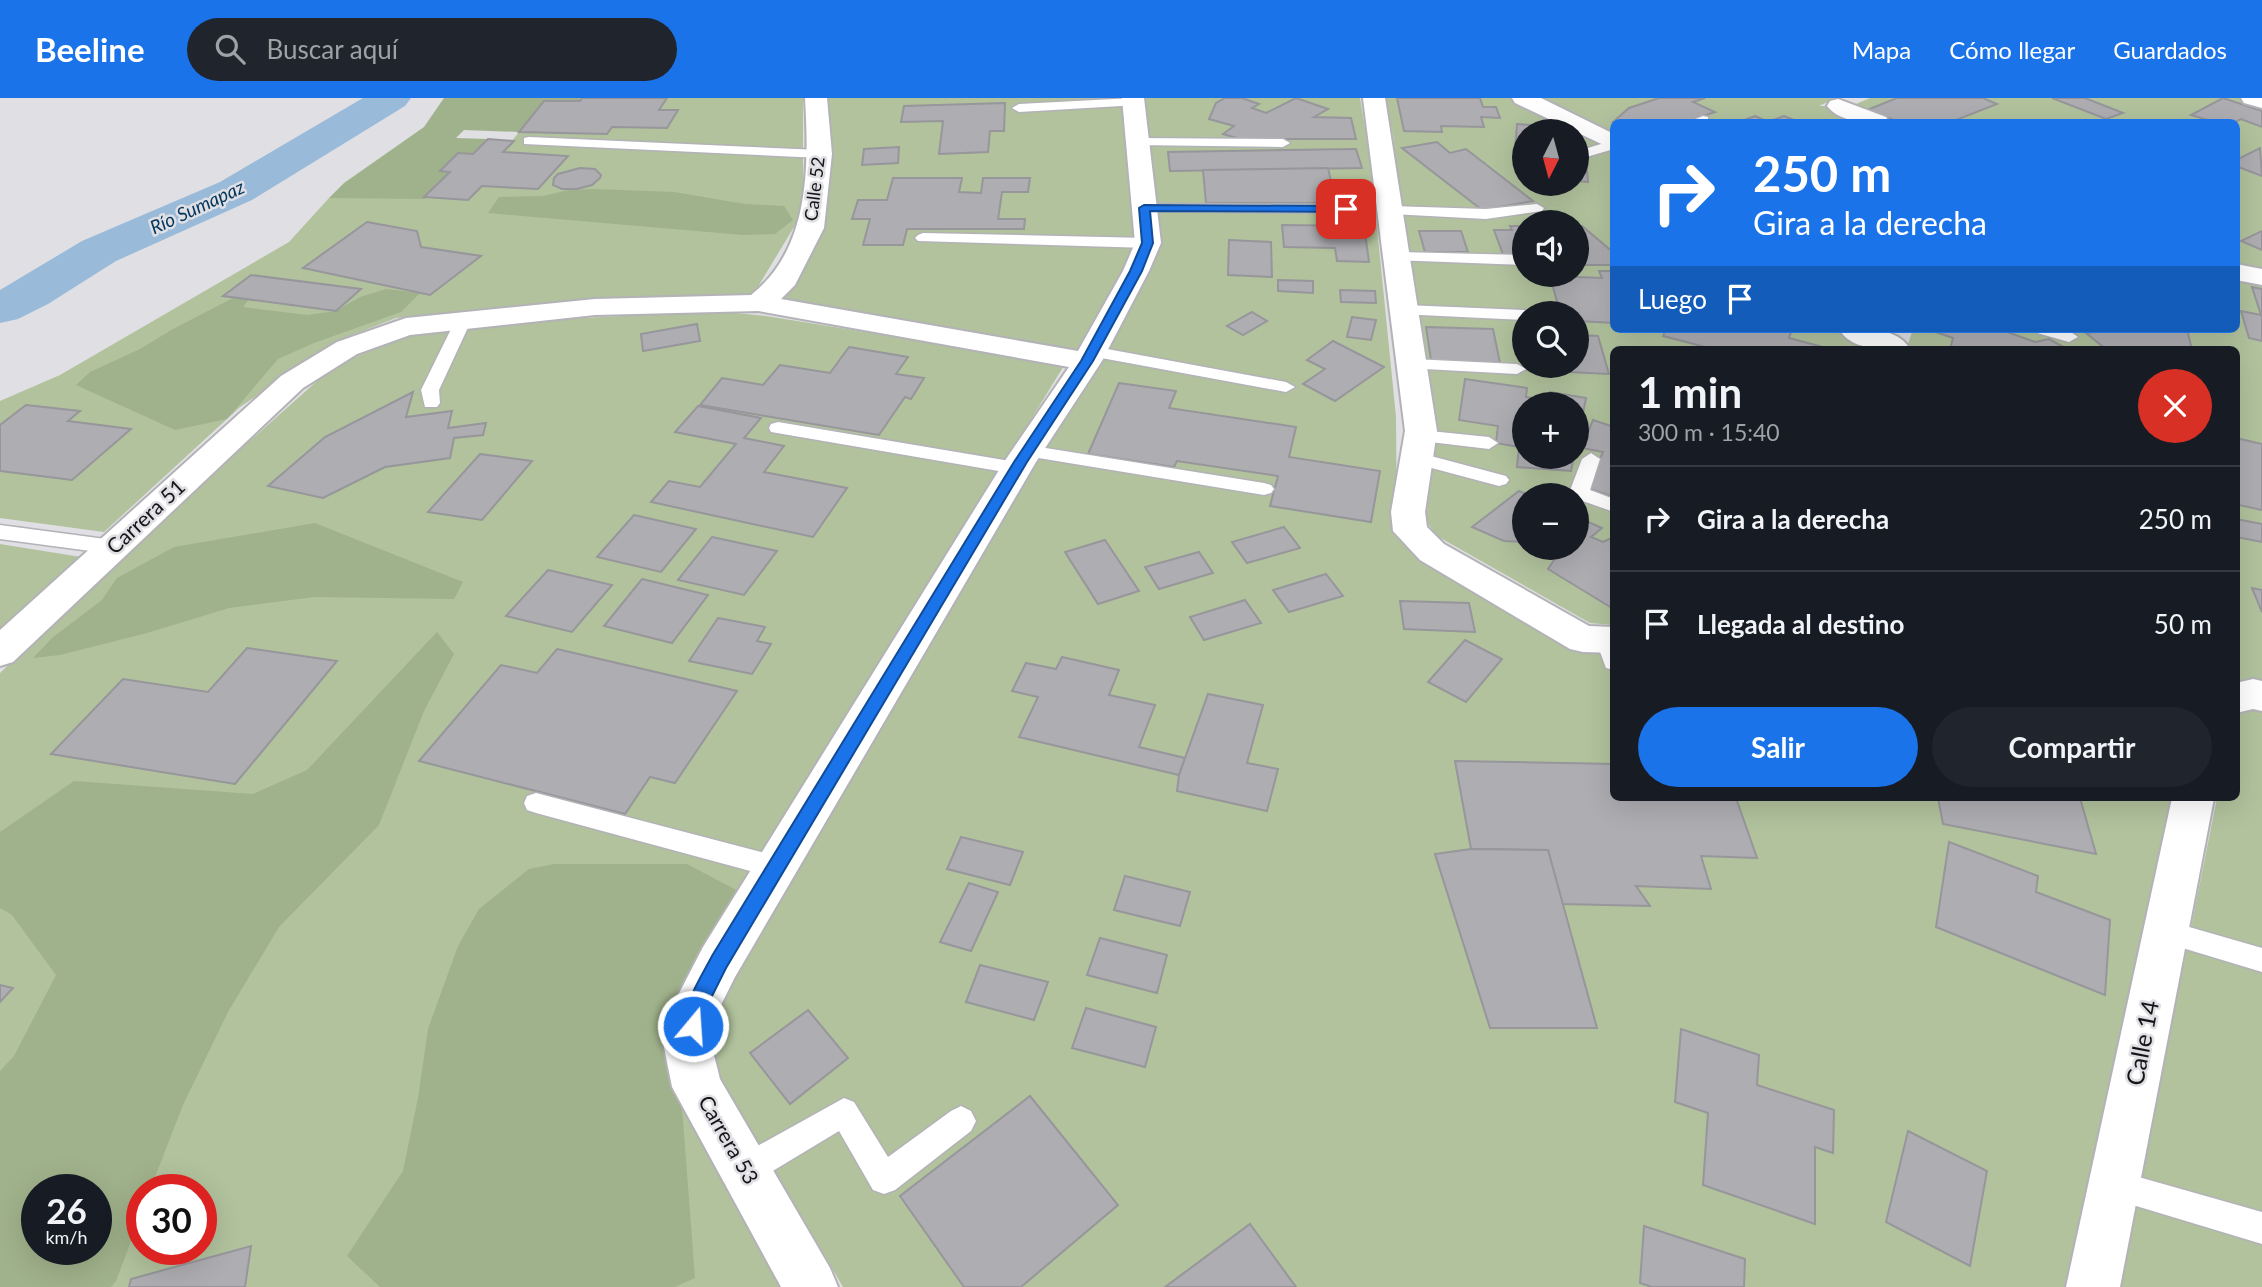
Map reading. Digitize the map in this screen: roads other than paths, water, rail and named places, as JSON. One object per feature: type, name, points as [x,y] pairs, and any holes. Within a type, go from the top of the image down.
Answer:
[{"type":"street","name":"Calle 52","points":[[758,303],[781,285],[811,228],[820,154],[817,98]]},
{"type":"street","points":[[1374,98],[1412,364],[1418,447],[1408,512],[1410,531],[1432,552],[1583,639],[1610,648]]},
{"type":"street","points":[[1523,98],[1610,142]]},
{"type":"street","points":[[1856,98],[1838,106],[1870,119]]},
{"type":"street","points":[[2252,98],[2262,101]]},
{"type":"street","name":"Carrera 53","points":[[811,1287],[697,1087],[688,1047],[697,1005],[719,962],[776,867],[1022,460],[1089,356],[1136,271],[1146,225],[1133,100]]},
{"type":"street","points":[[2240,273],[2262,277]]},
{"type":"street","name":"Carrera 51","points":[[0,652],[292,382],[347,348],[406,327],[595,307],[758,303],[1089,356]]},
{"type":"street","points":[[1859,333],[1895,342]]},
{"type":"street","points":[[2240,697],[2253,694],[2262,696]]},
{"type":"street","name":"Calle 14","points":[[2093,1287],[2192,801]]},
{"type":"lane","points":[[1019,108],[1133,100]]},
{"type":"lane","points":[[528,141],[820,154]]},
{"type":"lane","points":[[1138,142],[1283,143]]},
{"type":"lane","points":[[1589,152],[1610,145]]},
{"type":"lane","points":[[1391,210],[1486,214],[1537,208]]},
{"type":"lane","points":[[923,238],[1146,225],[1346,209]]},
{"type":"lane","points":[[1398,257],[1512,260]]},
{"type":"lane","points":[[1405,310],[1512,314]]},
{"type":"lane","points":[[431,403],[430,390],[463,321]]},
{"type":"lane","points":[[2056,333],[2069,337]]},
{"type":"lane","points":[[1089,356],[1286,387]]},
{"type":"lane","points":[[1412,364],[1512,369]]},
{"type":"lane","points":[[778,428],[1264,489]]},
{"type":"lane","points":[[1418,447],[1489,443]]},
{"type":"lane","points":[[1418,447],[1499,480]]},
{"type":"lane","points":[[1591,458],[1579,493],[1610,505]]},
{"type":"lane","points":[[0,532],[113,547]]},
{"type":"lane","points":[[536,803],[776,867]]},
{"type":"lane","points":[[2165,932],[2262,960]]},
{"type":"lane","points":[[745,1170],[844,1112],[884,1179],[961,1121]]},
{"type":"lane","points":[[2113,1185],[2262,1228]]},
{"type":"waterway","name":"Río Sumapaz","points":[[0,308],[31,294],[99,251],[236,191],[391,98]]}]
